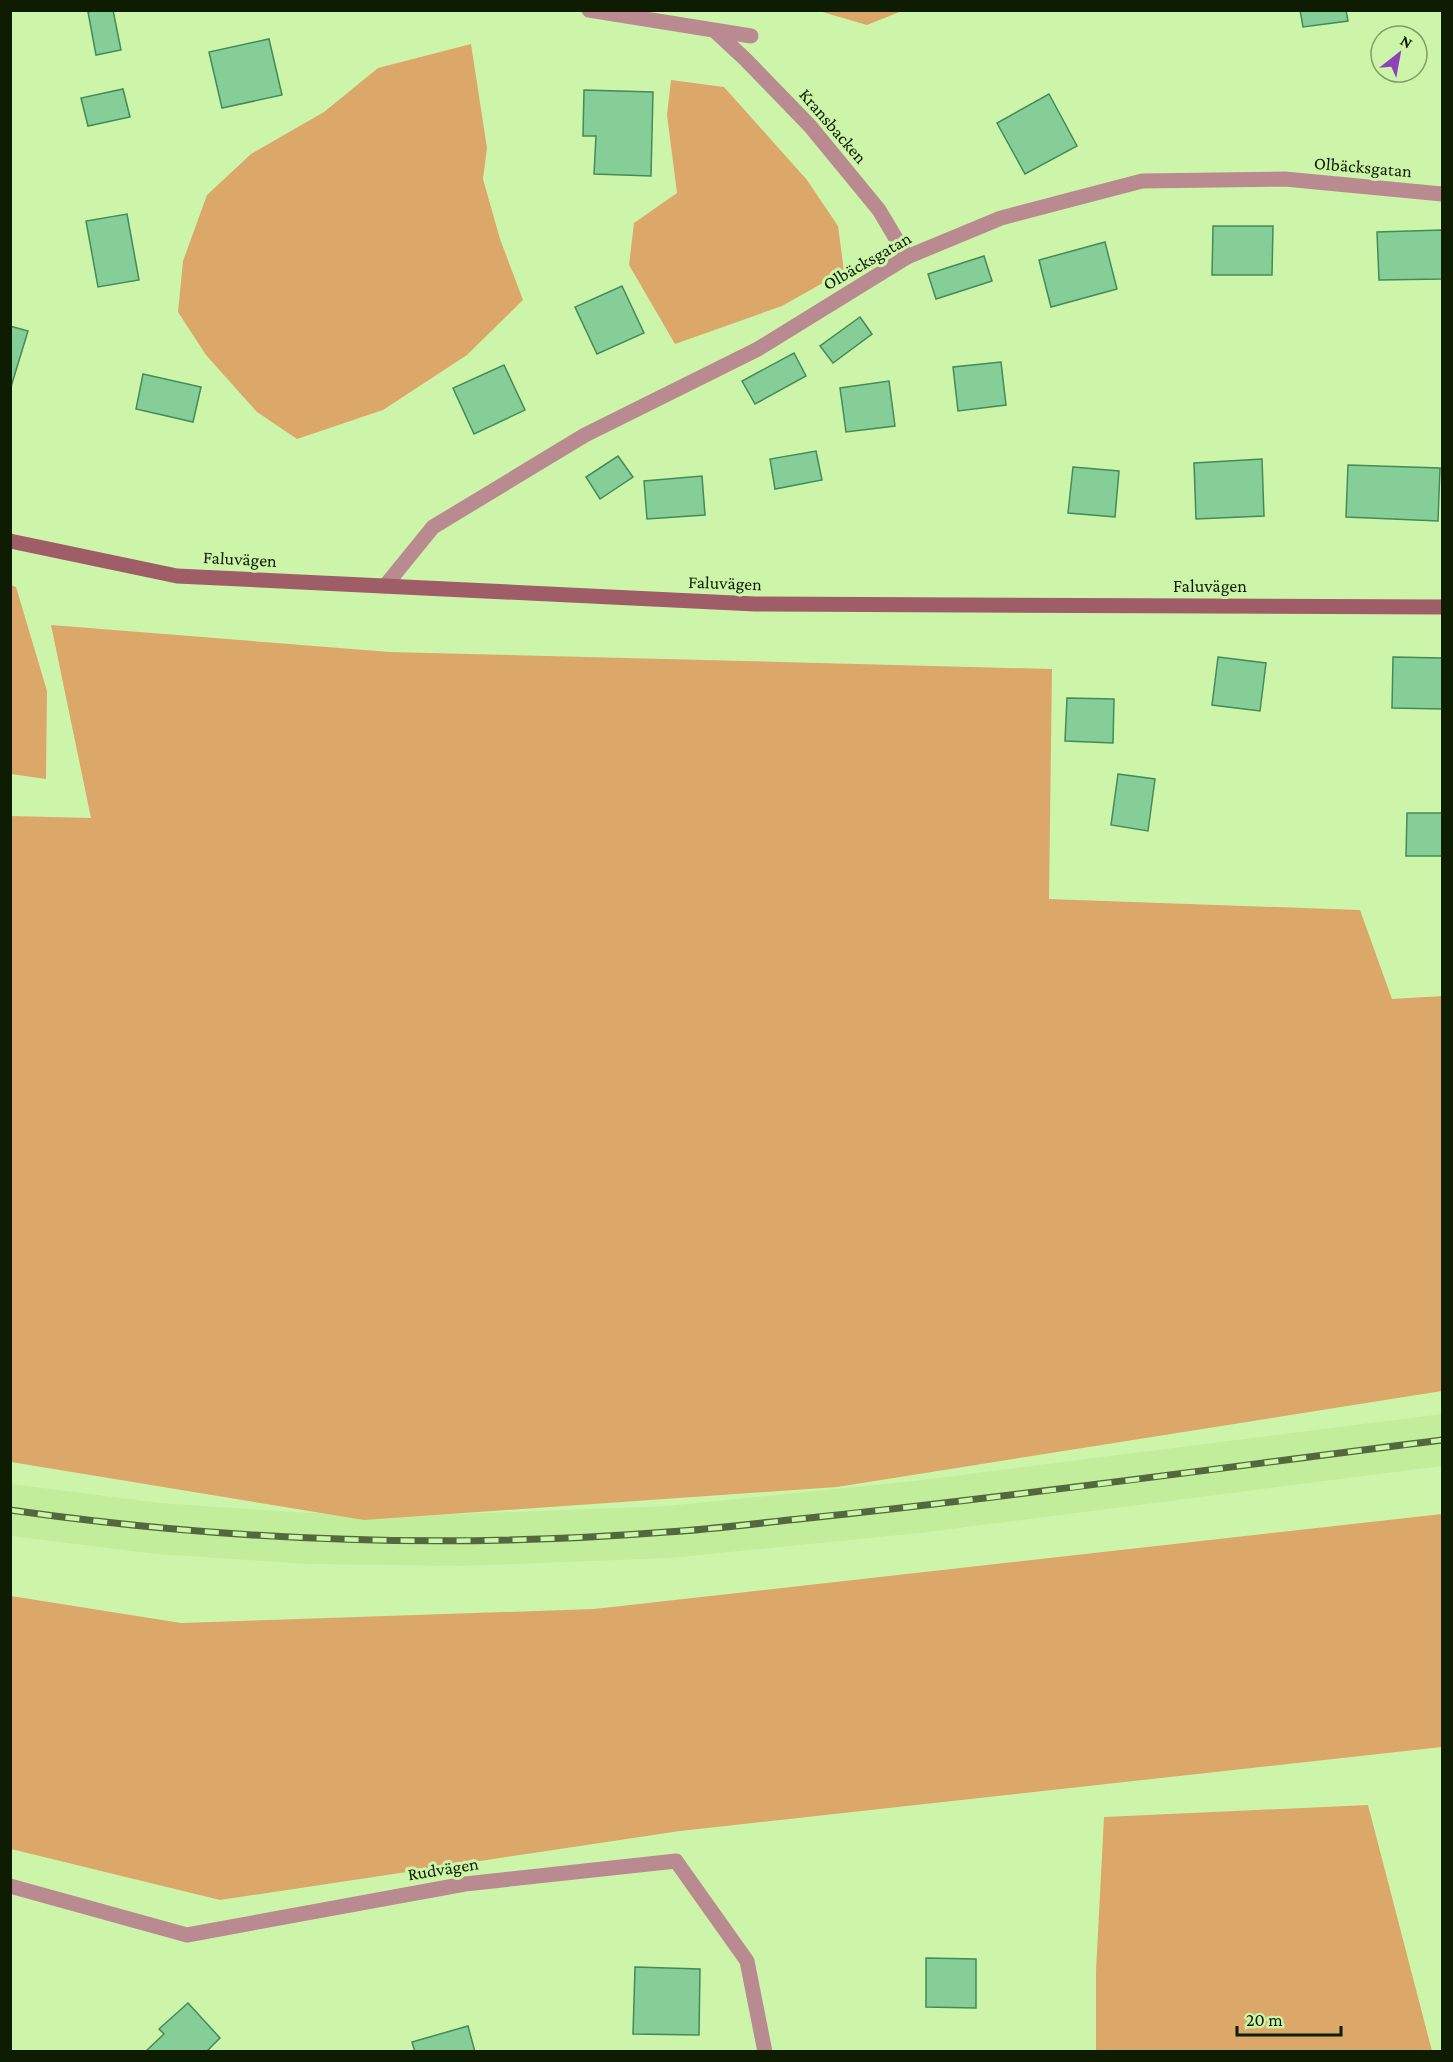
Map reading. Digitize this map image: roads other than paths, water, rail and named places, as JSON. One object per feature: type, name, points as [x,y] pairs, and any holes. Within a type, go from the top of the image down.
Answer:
[{"type":"street","points":[[589,10],[751,36]]},
{"type":"street","name":"Kransbacken","points":[[716,32],[810,126],[879,210],[907,257]]},
{"type":"street","name":"Olbäcksgatan","points":[[385,586],[433,527],[585,435],[758,349],[907,257],[1001,218],[1142,181],[1285,179],[1443,194]]},
{"type":"street","name":"Faluvägen","points":[[10,541],[177,576],[755,604],[1443,607]]},
{"type":"street","name":"Rudvägen","points":[[10,1886],[187,1935],[465,1884],[676,1861],[747,1961],[765,2052]]},
{"type":"railway","points":[[10,1510],[174,1529],[338,1539],[421,1541],[585,1537],[705,1529],[896,1508],[1442,1440]]}]
